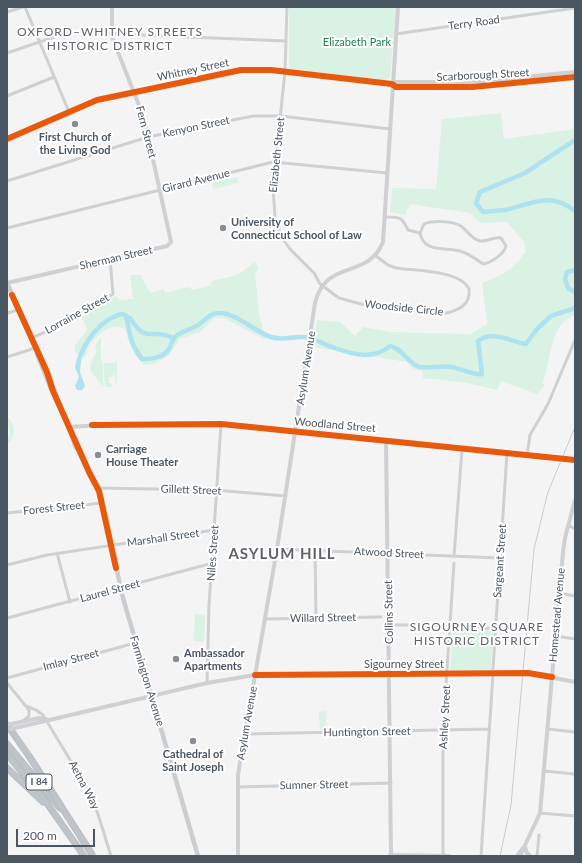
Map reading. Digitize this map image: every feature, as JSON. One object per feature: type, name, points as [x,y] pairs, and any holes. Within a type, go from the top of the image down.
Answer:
[{"type":"highway","points":[[8,727],[65,809],[70,822]]},
{"type":"highway","name":"I 84","points":[[7,744],[70,822],[93,856]]},
{"type":"highway","name":"I 84","points":[[7,754],[50,807],[84,856]]},
{"type":"highway","points":[[7,768],[50,807]]},
{"type":"main road","name":"Fern Street","points":[[112,7],[112,34],[142,113],[160,189]]},
{"type":"main road","points":[[322,286],[336,274],[361,266],[376,256],[383,242],[386,217],[392,84],[398,7]]},
{"type":"main road","name":"Whitney Street","points":[[7,139],[94,101],[242,70],[256,69],[392,84]]},
{"type":"main road","name":"Scarborough Street","points":[[392,84],[398,82],[471,82],[575,72]]},
{"type":"main road","points":[[566,74],[567,79]]},
{"type":"main road","points":[[523,78],[524,83]]},
{"type":"main road","name":"Scarborough Street","points":[[392,84],[396,87],[472,87],[575,78]]},
{"type":"main road","points":[[436,82],[436,88]]},
{"type":"main road","points":[[471,82],[472,87]]},
{"type":"main road","name":"Sherman Street","points":[[7,283],[167,246],[170,243],[171,237],[160,189]]},
{"type":"main road","name":"Farmington Avenue","points":[[7,283],[36,350],[42,370],[51,389],[54,391],[76,448],[80,451],[96,488],[100,493],[120,588],[198,856]]},
{"type":"main road","name":"Asylum Avenue","points":[[238,856],[238,787],[245,734],[286,496],[316,303],[322,286]]},
{"type":"main road","name":"Woodland Street","points":[[69,427],[78,425],[116,424],[221,424],[575,460]]},
{"type":"main road","name":"Collins Street","points":[[386,440],[391,783],[390,856]]},
{"type":"main road","name":"Homestead Avenue","points":[[519,856],[540,813],[564,538],[575,500]]},
{"type":"main road","name":"Sigourney Street","points":[[8,727],[40,718],[46,719],[151,697],[207,683],[255,676],[447,674],[493,671],[528,673],[575,682]]},
{"type":"main road","name":"Sigourney Street","points":[[8,727],[25,722]]},
{"type":"main road","points":[[524,846],[530,856]]},
{"type":"main road","points":[[390,856],[449,856]]},
{"type":"street","points":[[7,12],[24,7],[69,112]]},
{"type":"street","name":"Elizabeth Street","points":[[287,7],[285,72],[272,194],[277,226],[286,244],[311,270],[322,286]]},
{"type":"street","name":"Terry Road","points":[[396,34],[575,8]]},
{"type":"street","points":[[7,54],[66,32],[286,41]]},
{"type":"street","points":[[7,96],[54,77]]},
{"type":"street","name":"Kenyon Street","points":[[7,181],[148,137],[242,118],[265,115],[280,116],[390,129]]},
{"type":"street","name":"Girard Avenue","points":[[7,228],[275,161],[387,174]]},
{"type":"street","points":[[386,217],[399,218],[403,220],[408,230],[420,233]]},
{"type":"street","points":[[442,222],[460,226],[474,239],[479,241],[501,238],[506,246],[504,252],[491,261],[483,264],[461,251],[428,246],[423,243],[420,233],[424,224],[442,222]]},
{"type":"street","name":"Woodside Circle","points":[[322,286],[339,298],[354,303],[436,313],[454,311],[464,306],[468,302],[469,289],[462,280],[449,275],[396,268],[388,265],[376,256]]},
{"type":"street","name":"Lorraine Street","points":[[31,338],[58,327],[113,294],[110,259]]},
{"type":"street","points":[[7,314],[18,310]]},
{"type":"street","points":[[527,455],[530,435],[548,404],[575,340]]},
{"type":"street","points":[[7,358],[36,350]]},
{"type":"street","name":"Niles Street","points":[[207,683],[209,605],[213,563],[221,424]]},
{"type":"street","points":[[454,556],[462,449]]},
{"type":"street","name":"Sargeant Street","points":[[481,856],[507,454]]},
{"type":"street","name":"Gillett Street","points":[[96,488],[217,490],[286,496]]},
{"type":"street","name":"Forest Street","points":[[7,513],[102,503]]},
{"type":"street","points":[[568,525],[575,529]]},
{"type":"street","name":"Marshall Street","points":[[7,565],[57,553],[214,530]]},
{"type":"street","name":"Atwood Street","points":[[277,549],[500,558]]},
{"type":"street","points":[[315,550],[316,618]]},
{"type":"street","points":[[57,553],[70,602]]},
{"type":"street","name":"Laurel Street","points":[[7,618],[213,563]]},
{"type":"street","name":"Ashley Street","points":[[443,856],[443,730],[454,563]]},
{"type":"street","points":[[559,593],[575,596]]},
{"type":"street","name":"Willard Street","points":[[265,619],[381,617]]},
{"type":"street","points":[[389,625],[450,626],[496,629]]},
{"type":"street","points":[[556,636],[575,639]]},
{"type":"street","name":"Imlay Street","points":[[7,678],[135,643]]},
{"type":"street","points":[[7,683],[26,706],[29,714],[25,722]]},
{"type":"street","points":[[26,706],[38,711],[46,719]]},
{"type":"street","name":"Aetna Way","points":[[46,719],[87,788],[98,811],[111,856]]},
{"type":"street","name":"Huntington Street","points":[[245,734],[489,729]]},
{"type":"street","points":[[548,729],[575,732]]},
{"type":"street","points":[[544,771],[575,774]]},
{"type":"street","name":"Sumner Street","points":[[238,787],[391,783]]},
{"type":"street","points":[[540,813],[575,816]]},
{"type":"street","points":[[537,856],[539,835]]},
{"type":"green space","name":"Elizabeth Park","points":[[289,7],[396,7],[390,78],[383,81],[289,69]]},
{"type":"green space","points":[[501,113],[504,139],[575,129],[575,315],[566,320],[560,326],[555,335],[543,382],[544,386],[537,394],[501,381],[497,390],[467,383],[423,378],[423,372],[412,368],[407,362],[312,347],[317,320],[340,322],[355,336],[363,327],[390,332],[471,334],[487,324],[482,283],[507,271],[522,257],[526,251],[524,242],[507,222],[480,223],[470,213],[410,204],[405,215],[390,212],[392,188],[436,189],[442,119]]},
{"type":"green space","points":[[237,177],[238,183],[213,189],[212,183]]},
{"type":"green space","points":[[255,262],[259,268],[255,274],[259,314],[266,340],[226,319],[215,318],[200,332],[180,339],[169,355],[155,364],[144,365],[140,361],[132,349],[125,329],[120,327],[111,327],[107,329],[92,342],[90,342],[85,358],[75,352],[75,345],[87,330],[82,317],[116,296],[120,300],[133,299],[130,275],[141,275],[150,293],[164,289],[165,293],[188,287],[193,290],[209,286],[212,281],[237,275]]},
{"type":"green space","points":[[101,337],[103,387],[90,370],[91,363],[97,350],[95,346]]},
{"type":"green space","points":[[117,361],[117,383],[115,384],[115,375],[113,375],[113,377],[109,377],[109,383],[112,384],[112,387],[106,387],[104,380],[104,363],[115,363]]},
{"type":"green space","points":[[7,416],[12,423],[14,430],[12,438],[7,445],[10,432]]},
{"type":"green space","points":[[195,614],[205,615],[204,642],[194,641]]},
{"type":"green space","points":[[453,630],[493,631],[491,671],[450,670]]},
{"type":"green space","points":[[326,711],[326,731],[320,731],[319,712]]},
{"type":"water","points":[[78,357],[81,359],[80,372],[85,386],[82,390],[77,390],[75,386],[79,377],[75,367]]},
{"type":"waterway","points":[[575,140],[525,173],[480,192],[476,203],[483,212],[505,210],[532,202],[549,200],[566,205],[575,211]]},
{"type":"waterway","points":[[575,270],[567,272],[565,279],[568,288],[575,292]]},
{"type":"waterway","points":[[78,363],[84,347],[94,332],[107,321],[122,314],[126,316],[135,348],[142,359],[146,359],[164,354],[167,352],[176,336],[195,327],[212,314],[219,313],[232,316],[275,338],[308,338],[331,347],[364,355],[377,353],[390,346],[398,349],[417,366],[425,368],[452,367],[472,373],[482,374],[478,341],[489,336],[495,336],[526,344],[537,329],[551,316],[575,308]]},
{"type":"waterway","points":[[126,316],[145,333],[166,335],[174,338]]},
{"type":"railway","points":[[500,856],[511,805],[534,549],[548,492],[575,427]]},
{"type":"railway","points":[[7,720],[51,785],[70,820],[86,856]]},
{"type":"cycle path","points":[[7,139],[97,100],[241,70],[271,70],[392,84],[396,87],[472,87],[575,77]]},
{"type":"cycle path","points":[[12,295],[47,372],[53,391],[99,491],[116,568]]},
{"type":"cycle path","points":[[92,425],[221,424],[575,460]]},
{"type":"cycle path","points":[[255,675],[528,673],[552,677]]},
{"type":"place","name":"First Church of the Living God","points":[[75,124]]},
{"type":"place","name":"University of Connecticut School of Law","points":[[223,228]]},
{"type":"place","name":"Carriage House Theater","points":[[98,455]]},
{"type":"place","name":"Ambassador Apartments","points":[[176,659]]},
{"type":"place","name":"Cathedral of Saint Joseph","points":[[193,741]]},
{"type":"district","name":"OXFORD–WHITNEY STREETS HISTORIC DISTRICT","points":[[110,39]]},
{"type":"district","name":"ASYLUM HILL","points":[[282,554]]},
{"type":"district","name":"SIGOURNEY SQUARE HISTORIC DISTRICT","points":[[477,634]]}]
